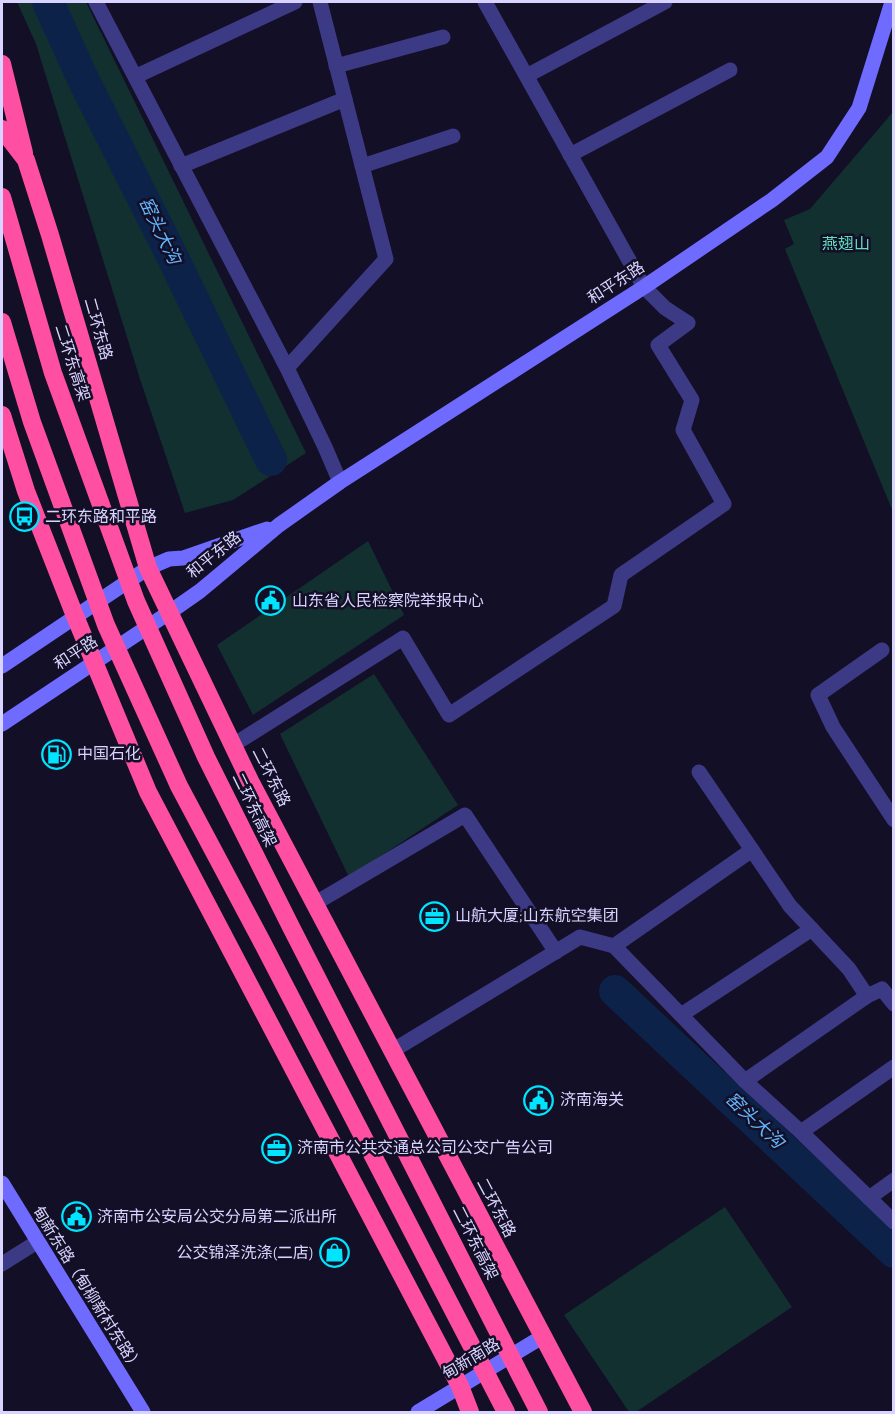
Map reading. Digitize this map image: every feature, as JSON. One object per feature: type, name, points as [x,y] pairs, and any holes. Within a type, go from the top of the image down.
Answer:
[{"type":"highway","points":[[2,64],[26,160]]},
{"type":"highway","points":[[2,102],[26,160]]},
{"type":"highway","name":"二环东路","points":[[2,129],[26,160],[148,568],[233,745],[314,904],[583,1413]]},
{"type":"highway","name":"二环东高架","points":[[2,197],[53,373],[136,601],[206,757],[285,917],[541,1413]]},
{"type":"highway","points":[[2,322],[32,422],[106,625],[174,775],[496,1393],[504,1413]]},
{"type":"highway","points":[[2,415],[26,491],[148,792],[460,1386],[470,1413]]},
{"type":"main road","name":"和平东路","points":[[170,612],[200,591],[279,525],[340,482],[644,287],[772,200],[826,157],[859,108],[892,2]]},
{"type":"main road","name":"和平东路","points":[[148,568],[169,559],[183,558],[279,525]]},
{"type":"main road","name":"和平路","points":[[2,666],[148,568]]},
{"type":"main road","name":"和平路","points":[[2,724],[170,612]]},
{"type":"main road","name":"甸新东路（甸柳新村东路）","points":[[2,1184],[143,1413]]},
{"type":"main road","name":"甸新南路","points":[[418,1413],[542,1337]]},
{"type":"street","points":[[96,2],[286,368],[340,482]]},
{"type":"street","points":[[141,74],[295,2]]},
{"type":"street","points":[[286,368],[386,259],[320,2]]},
{"type":"street","points":[[532,73],[665,2]]},
{"type":"street","points":[[233,745],[403,638],[449,715],[614,606],[621,575],[724,504],[683,430],[692,400],[658,345],[688,323],[665,308],[644,287],[489,3]]},
{"type":"street","points":[[336,66],[442,37]]},
{"type":"street","points":[[570,155],[730,70]]},
{"type":"street","points":[[182,166],[345,99]]},
{"type":"street","points":[[362,166],[453,136]]},
{"type":"street","points":[[882,650],[818,696],[833,727],[894,820]]},
{"type":"street","points":[[699,772],[790,906],[849,969],[867,996]]},
{"type":"street","points":[[314,904],[465,815],[555,952]]},
{"type":"street","points":[[614,946],[752,850]]},
{"type":"street","points":[[681,1015],[812,929]]},
{"type":"street","points":[[392,1051],[580,937],[614,946],[745,1081],[894,1222]]},
{"type":"street","points":[[745,1081],[867,996],[882,989],[894,1004]]},
{"type":"street","points":[[801,1132],[894,1067]]},
{"type":"street","points":[[869,1198],[894,1180]]},
{"type":"street","points":[[2,1264],[36,1242]]},
{"type":"green space","points":[[17,2],[86,2],[306,453],[233,500],[185,513],[140,379],[36,44]]},
{"type":"green space","name":"燕翅山","points":[[893,112],[893,512],[785,249],[794,244],[784,220],[810,209]]},
{"type":"green space","points":[[368,541],[404,615],[253,715],[217,645]]},
{"type":"green space","points":[[374,674],[458,805],[349,877],[280,734]]},
{"type":"green space","points":[[725,1207],[792,1307],[636,1412],[629,1412],[564,1315]]},
{"type":"waterway","name":"窑头大沟","points":[[48,2],[83,79],[271,460]]},
{"type":"waterway","name":"窑头大沟","points":[[615,991],[894,1252]]},
{"type":"place","name":"二环东路和平路","points":[[24,517]]},
{"type":"place","name":"山东省人民检察院举报中心","points":[[271,601]]},
{"type":"place","name":"中国石化","points":[[56,754]]},
{"type":"place","name":"山航大厦;山东航空集团","points":[[434,916]]},
{"type":"place","name":"济南海关","points":[[539,1100]]},
{"type":"place","name":"济南市公共交通总公司公交广告公司","points":[[276,1148]]},
{"type":"place","name":"济南市公安局公交分局第二派出所","points":[[76,1217]]},
{"type":"place","name":"公交锦泽洗涤(二店)","points":[[335,1253]]}]
